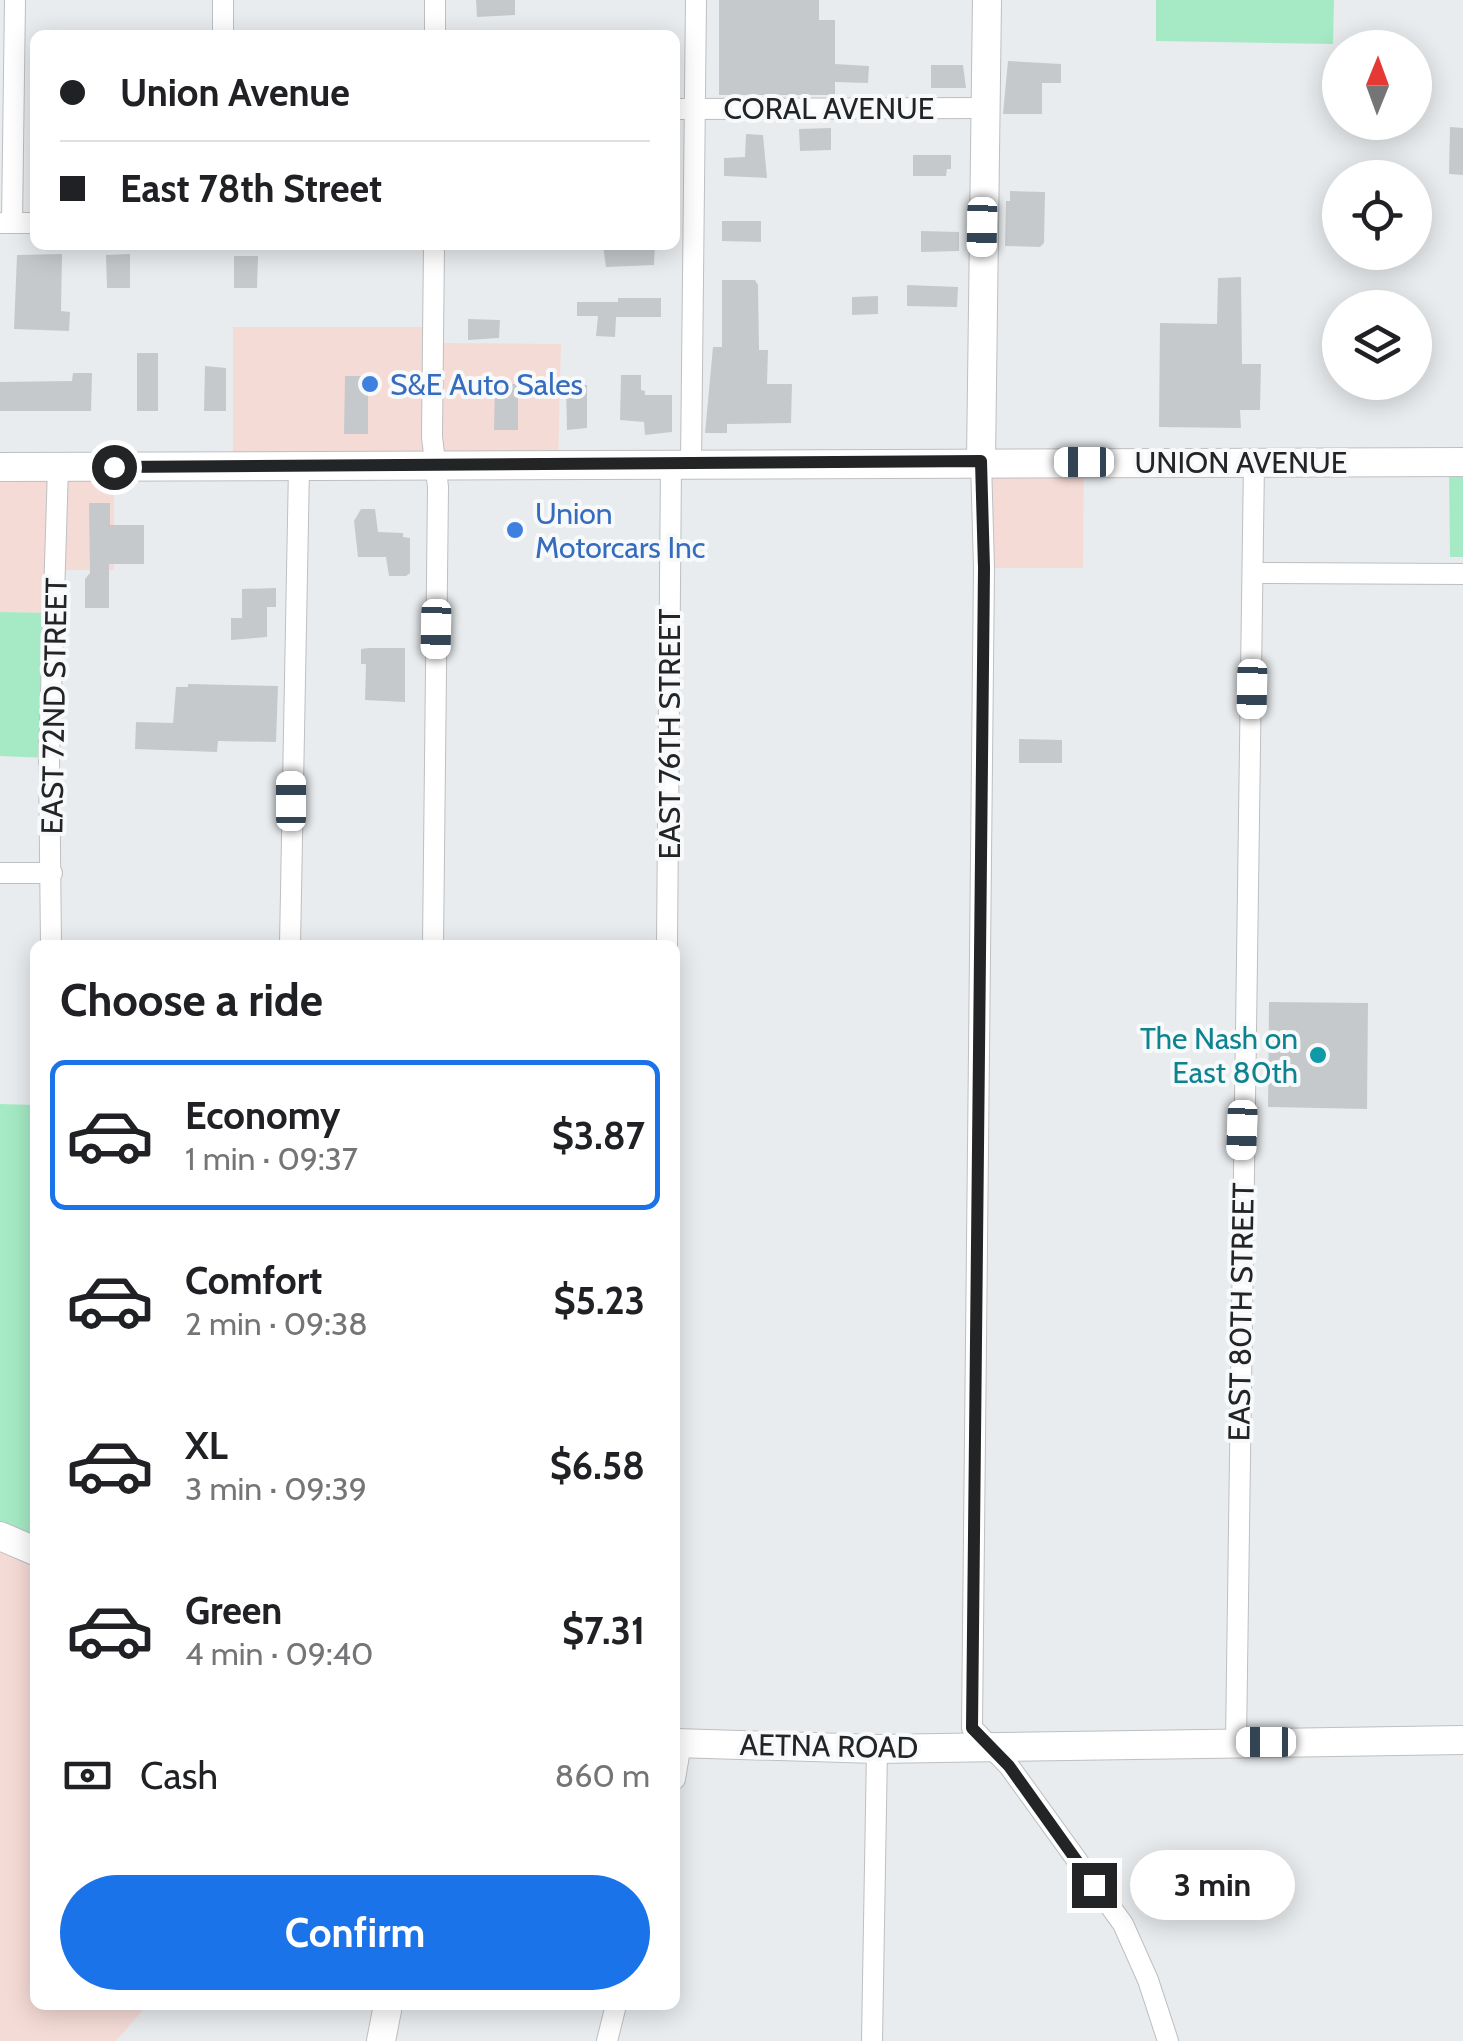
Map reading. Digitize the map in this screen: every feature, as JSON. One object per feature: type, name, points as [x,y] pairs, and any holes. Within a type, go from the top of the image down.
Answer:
[{"type":"main road","points":[[981,461],[987,0]]},
{"type":"main road","name":"UNION AVENUE","points":[[0,467],[1463,462]]},
{"type":"main road","points":[[0,1536],[30,1549]]},
{"type":"main road","name":"AETNA ROAD","points":[[680,1743],[877,1749],[1463,1740]]},
{"type":"main road","points":[[381,2041],[387,2010]]},
{"type":"street","points":[[6,223],[15,0]]},
{"type":"street","points":[[224,0],[224,30]]},
{"type":"street","points":[[435,30],[436,0]]},
{"type":"street","name":"EAST 76TH STREET","points":[[667,940],[681,464],[685,109],[696,0]]},
{"type":"street","name":"CORAL AVENUE","points":[[685,109],[983,108]]},
{"type":"street","points":[[433,940],[434,250]]},
{"type":"street","points":[[981,461],[984,568],[972,1728],[1009,1766],[1123,1924],[1148,1980],[1168,2041]]},
{"type":"street","name":"EAST 80TH STREET","points":[[1236,1742],[1254,462]]},
{"type":"street","name":"EAST 72ND STREET","points":[[51,940],[50,758],[58,467]]},
{"type":"street","points":[[290,940],[299,467]]},
{"type":"street","points":[[1254,573],[1463,574]]},
{"type":"street","points":[[0,874],[52,873]]},
{"type":"street","points":[[872,2041],[877,1749]]},
{"type":"street","points":[[608,2041],[615,2010]]},
{"type":"shaded area","points":[[233,327],[433,327],[434,343],[561,344],[558,463],[233,467]]},
{"type":"shaded area","points":[[981,461],[1084,462],[1083,568],[984,568]]},
{"type":"shaded area","points":[[0,467],[114,467],[114,570],[57,570],[55,613],[0,612]]},
{"type":"shaded area","points":[[0,1536],[30,1549],[30,2010],[143,2010],[116,2041],[0,2041]]},
{"type":"green space","points":[[1156,0],[1334,0],[1333,30],[1322,30],[1322,44],[1156,41]]},
{"type":"green space","points":[[1449,462],[1463,462],[1463,557],[1450,557]]},
{"type":"green space","points":[[0,612],[55,613],[49,758],[0,756]]},
{"type":"green space","points":[[0,1104],[30,1105],[30,1549],[0,1536]]},
{"type":"building","points":[[476,0],[515,0],[515,15],[477,17]]},
{"type":"building","points":[[719,0],[819,0],[819,20],[835,20],[835,64],[869,66],[868,83],[835,82],[835,95],[719,95]]},
{"type":"building","points":[[1008,61],[1061,64],[1061,83],[1042,83],[1042,114],[1003,114]]},
{"type":"building","points":[[931,65],[963,65],[966,88],[931,88]]},
{"type":"building","points":[[1450,127],[1463,128],[1463,175],[1449,174]]},
{"type":"building","points":[[831,128],[831,150],[800,151],[799,129]]},
{"type":"building","points":[[746,134],[763,135],[767,178],[724,176],[724,158],[745,157]]},
{"type":"building","points":[[913,155],[951,155],[951,169],[947,169],[946,176],[913,176]]},
{"type":"building","points":[[1010,191],[1045,192],[1044,243],[1040,247],[1005,246],[1006,201],[1010,201]]},
{"type":"building","points":[[722,221],[761,221],[761,242],[722,241]]},
{"type":"building","points":[[921,231],[959,232],[959,251],[921,252]]},
{"type":"building","points":[[604,250],[655,250],[654,265],[606,267]]},
{"type":"building","points":[[62,254],[61,311],[70,312],[69,331],[14,329],[17,255]]},
{"type":"building","points":[[130,254],[130,288],[107,288],[106,255]]},
{"type":"building","points":[[234,256],[258,256],[257,288],[234,288]]},
{"type":"building","points":[[1241,277],[1242,364],[1261,364],[1260,410],[1240,410],[1241,428],[1159,427],[1160,323],[1217,324],[1218,278]]},
{"type":"building","points":[[722,280],[755,280],[758,285],[759,350],[768,350],[767,384],[792,384],[791,423],[727,424],[727,433],[705,433],[713,347],[722,347]]},
{"type":"building","points":[[907,285],[958,287],[957,307],[907,306]]},
{"type":"building","points":[[878,296],[878,314],[852,315],[852,297]]},
{"type":"building","points":[[618,298],[661,298],[661,317],[616,317],[615,337],[596,336],[598,316],[577,316],[577,302],[618,302]]},
{"type":"building","points":[[468,319],[500,320],[499,338],[468,340]]},
{"type":"building","points":[[137,353],[158,353],[158,411],[137,411]]},
{"type":"building","points":[[205,366],[226,368],[226,411],[204,411]]},
{"type":"building","points":[[73,373],[92,373],[91,411],[0,411],[0,382],[72,381]]},
{"type":"building","points":[[621,375],[641,375],[645,395],[672,395],[672,432],[645,435],[644,422],[620,420]]},
{"type":"building","points":[[345,376],[368,376],[368,434],[344,434]]},
{"type":"building","points":[[495,384],[518,384],[518,430],[494,430]]},
{"type":"building","points":[[566,385],[587,385],[587,428],[567,430]]},
{"type":"building","points":[[89,503],[110,503],[110,525],[144,525],[144,564],[109,564],[109,608],[85,608],[85,579],[90,573]]},
{"type":"building","points":[[361,509],[375,509],[378,532],[403,533],[403,537],[410,538],[410,573],[406,576],[389,576],[386,557],[358,557],[354,521]]},
{"type":"building","points":[[276,588],[276,607],[267,607],[267,637],[231,640],[231,618],[242,618],[242,589]]},
{"type":"building","points":[[405,648],[405,702],[365,700],[366,664],[361,664],[361,649]]},
{"type":"building","points":[[278,686],[276,742],[218,741],[217,752],[135,749],[136,722],[173,723],[176,687]]},
{"type":"building","points":[[1019,739],[1062,740],[1062,763],[1019,763]]},
{"type":"building","name":"The Nash on East 80th","points":[[1269,1002],[1368,1003],[1367,1109],[1268,1107]]},
{"type":"place","name":"S&E Auto Sales","points":[[370,384]]},
{"type":"place","name":"Union Motorcars Inc","points":[[515,530]]},
{"type":"place","name":"The Nash on East 80th","points":[[1318,1055]]},
{"type":"route","points":[[114,467],[981,461],[984,568],[972,1728],[1009,1766],[1094,1885]]}]
